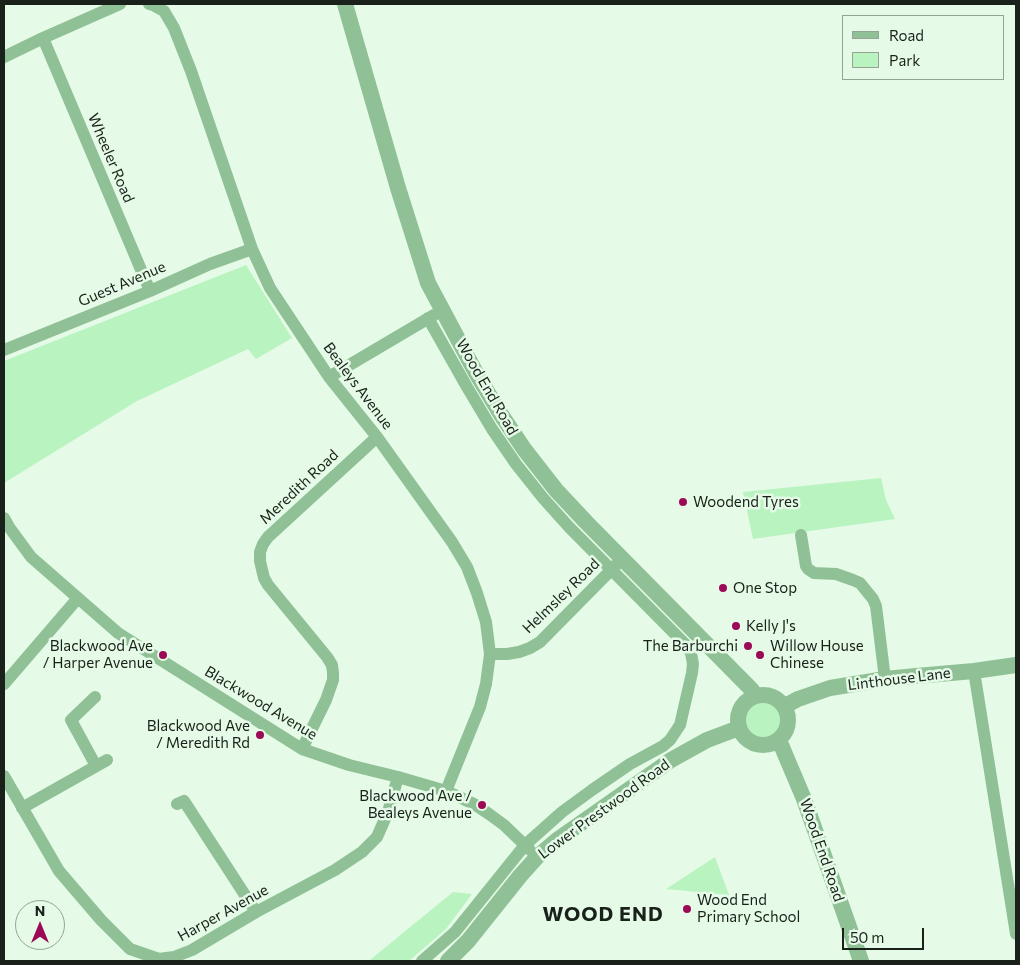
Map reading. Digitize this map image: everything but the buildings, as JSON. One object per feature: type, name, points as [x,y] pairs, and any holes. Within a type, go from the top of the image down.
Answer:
[{"type":"street","points":[[4,57],[120,4]]},
{"type":"street","name":"Bealeys Avenue","points":[[149,4],[153,4],[164,11],[174,28],[191,71],[252,249],[270,288],[329,377],[377,437],[468,567],[486,622],[490,654],[486,684],[480,707],[446,791]]},
{"type":"street","name":"Wood End Road","points":[[345,4],[398,188],[428,283],[500,413],[524,449],[556,490],[586,522],[617,565],[752,690],[754,696]]},
{"type":"street","name":"Wheeler Road","points":[[43,38],[150,291]]},
{"type":"street","name":"Guest Avenue","points":[[4,350],[150,291],[210,264],[252,249]]},
{"type":"street","points":[[329,377],[443,309]]},
{"type":"street","points":[[422,961],[455,932],[525,845],[562,812],[630,764],[663,746],[670,740],[680,724],[692,674],[691,653],[685,644],[617,565],[569,527],[516,464],[472,396],[428,318]]},
{"type":"street","name":"Meredith Road","points":[[302,749],[331,689],[333,680],[332,664],[268,585],[264,578],[260,552],[268,537],[377,437]]},
{"type":"street","name":"Blackwood Avenue","points":[[4,518],[30,557],[118,634],[302,749],[349,765],[446,791],[474,804],[504,825],[538,857]]},
{"type":"street","points":[[801,535],[808,569],[814,573],[836,574],[860,583],[873,599],[876,606],[886,679]]},
{"type":"street","name":"Helmsley Road","points":[[490,654],[519,652],[540,642],[617,565]]},
{"type":"street","points":[[4,684],[78,598]]},
{"type":"street","name":"Linthouse Lane","points":[[785,706],[798,699],[830,688],[886,679],[1016,665]]},
{"type":"street","points":[[974,671],[1016,934]]},
{"type":"street","points":[[766,695],[774,698],[785,706],[788,715],[786,730],[779,740],[770,745],[756,745],[749,742],[743,737],[739,728],[738,716],[740,710],[754,696],[766,695]]},
{"type":"street","points":[[22,808],[101,763],[71,720],[95,696]]},
{"type":"street","name":"Lower Prestwood Road","points":[[448,961],[468,941],[520,876],[557,840],[654,770],[707,740],[739,728]]},
{"type":"street","name":"Wood End Road","points":[[779,740],[804,800],[861,961]]},
{"type":"street","name":"Harper Avenue","points":[[4,776],[59,871],[101,920],[130,949],[159,959],[174,957],[192,950],[256,912],[335,870],[362,852],[377,837],[388,812],[398,777]]},
{"type":"street","points":[[177,804],[184,800],[256,912]]},
{"type":"green space","points":[[246,265],[292,338],[256,359],[248,349],[137,401],[4,483],[4,361]]},
{"type":"green space","points":[[881,478],[886,500],[895,519],[753,539],[743,492]]},
{"type":"green space","points":[[763,701],[777,706],[782,720],[777,734],[763,739],[749,734],[744,720],[749,706]]},
{"type":"green space","points":[[715,857],[729,895],[666,889]]},
{"type":"green space","points":[[453,892],[472,894],[446,929],[409,961],[370,961],[370,960]]},
{"type":"place","name":"Woodend Tyres","points":[[683,502]]},
{"type":"place","name":"One Stop","points":[[723,588]]},
{"type":"place","name":"Kelly J's","points":[[736,626]]},
{"type":"place","name":"The Barburchi","points":[[748,646]]},
{"type":"place","name":"Blackwood Ave / Harper Avenue","points":[[163,655]]},
{"type":"place","name":"Willow House Chinese","points":[[760,655]]},
{"type":"place","name":"Blackwood Ave / Meredith Rd","points":[[260,735]]},
{"type":"place","name":"Blackwood Ave / Bealeys Avenue","points":[[482,805]]},
{"type":"place","name":"Wood End Primary School","points":[[687,909]]},
{"type":"district","name":"WOOD END","points":[[603,914]]}]
